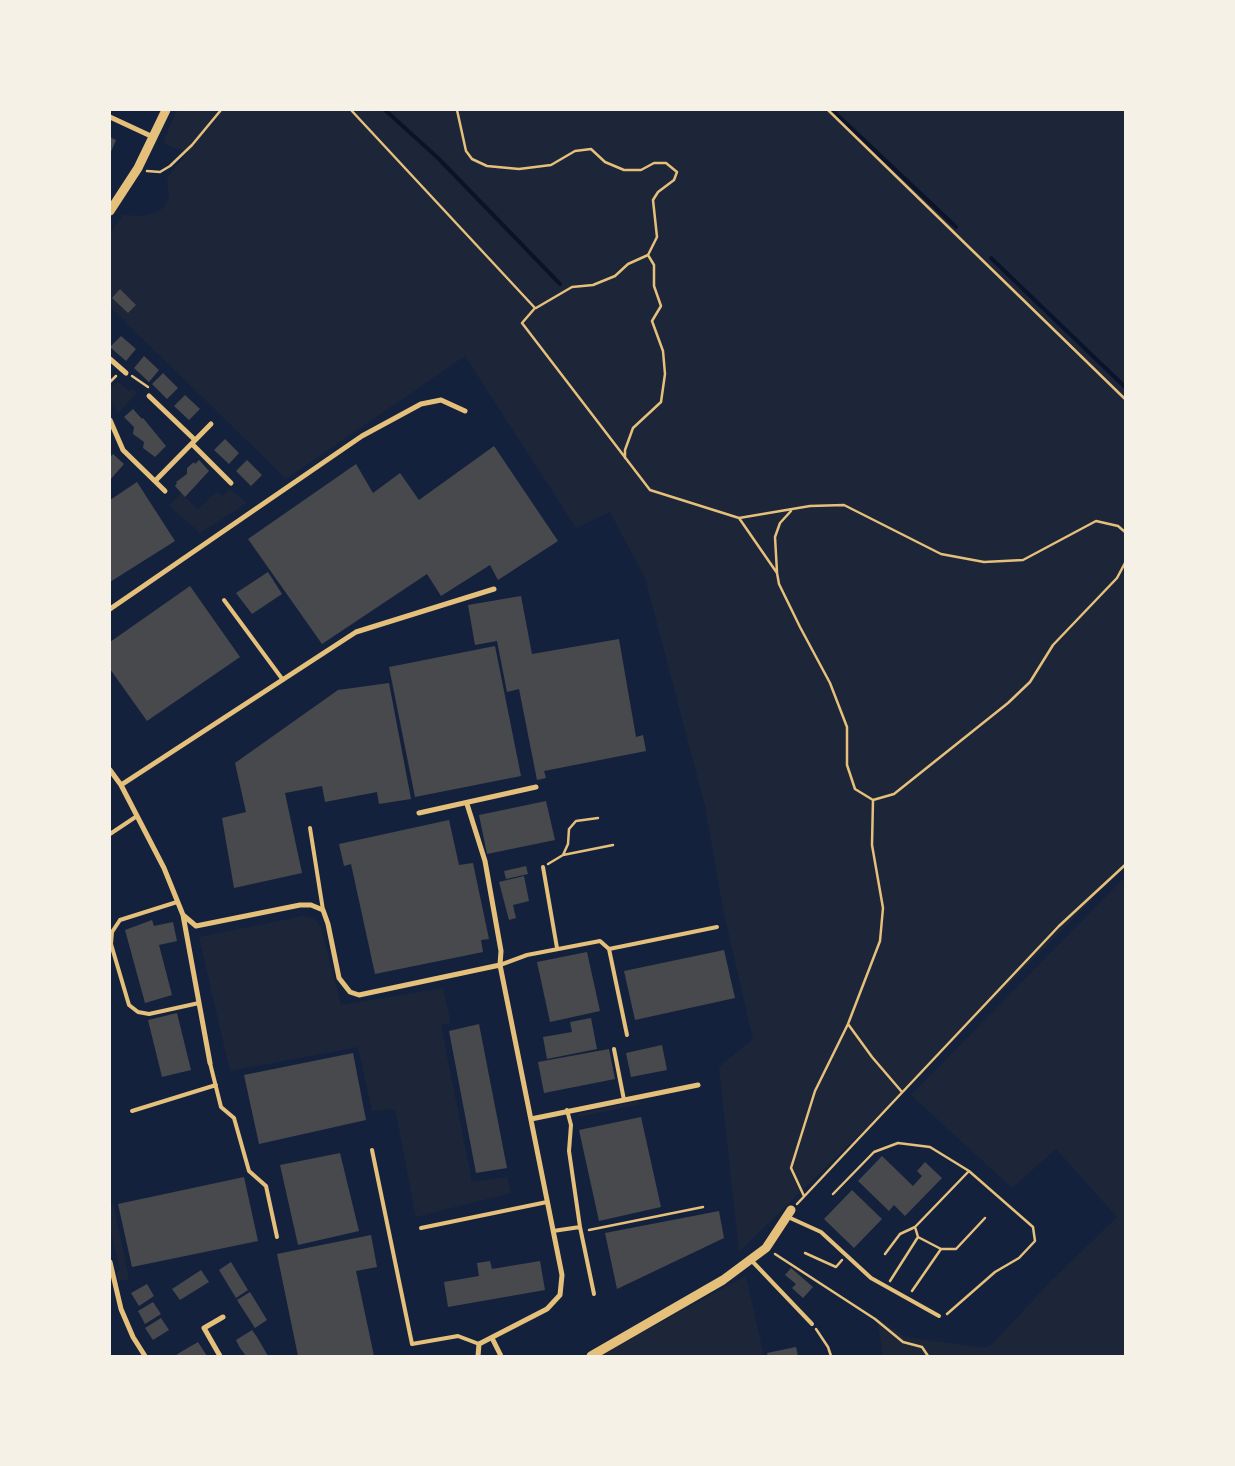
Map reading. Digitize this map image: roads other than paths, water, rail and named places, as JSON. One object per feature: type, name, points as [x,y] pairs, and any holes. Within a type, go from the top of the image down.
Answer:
[{"type":"street","points":[[110,211],[138,168],[166,110]]},
{"type":"street","points":[[110,117],[153,137]]},
{"type":"street","points":[[110,359],[126,373]]},
{"type":"street","points":[[149,396],[231,483]]},
{"type":"street","points":[[110,609],[362,436],[421,404],[441,400],[465,411]]},
{"type":"street","points":[[110,420],[123,450],[165,491]]},
{"type":"street","points":[[155,481],[211,424]]},
{"type":"street","points":[[121,786],[356,632],[494,589]]},
{"type":"street","points":[[110,770],[112,778],[121,786],[164,868],[183,915],[210,1063]]},
{"type":"street","points":[[419,813],[467,804],[536,787]]},
{"type":"street","points":[[467,804],[485,861],[501,951],[500,965],[562,1275],[560,1296],[547,1309],[479,1344],[478,1356]]},
{"type":"street","points":[[183,915],[196,926],[300,906],[310,905],[323,910],[328,924],[339,978],[350,992],[359,995],[500,965]]},
{"type":"street","points":[[531,1119],[567,1110],[698,1085]]},
{"type":"street","points":[[591,1356],[723,1280],[766,1248],[789,1213]]},
{"type":"street","points":[[110,1262],[121,1309],[145,1356]]},
{"type":"street","points":[[220,1356],[204,1328],[223,1317]]},
{"type":"street","points":[[492,1338],[501,1356]]},
{"type":"lane","points":[[224,600],[283,680]]},
{"type":"lane","points":[[110,834],[137,816]]},
{"type":"lane","points":[[310,828],[323,910]]},
{"type":"lane","points":[[543,867],[557,948]]},
{"type":"lane","points":[[178,902],[120,920],[114,925],[111,944],[129,1005],[138,1012],[149,1014],[199,1003]]},
{"type":"lane","points":[[609,949],[717,927]]},
{"type":"lane","points":[[500,965],[527,955],[600,941],[609,949],[627,1035]]},
{"type":"lane","points":[[614,1049],[624,1100]]},
{"type":"lane","points":[[210,1063],[221,1107],[234,1118],[249,1171],[266,1186],[277,1237]]},
{"type":"lane","points":[[132,1111],[216,1086]]},
{"type":"lane","points":[[567,1110],[571,1125],[569,1151],[580,1229],[594,1294]]},
{"type":"lane","points":[[372,1150],[412,1344],[458,1336],[479,1344]]},
{"type":"lane","points":[[421,1228],[547,1202]]},
{"type":"lane","points":[[789,1213],[821,1232],[870,1278],[939,1316]]},
{"type":"lane","points":[[553,1231],[580,1229]]},
{"type":"lane","points":[[750,1259],[812,1324]]},
{"type":"waterway","points":[[385,110],[438,158],[560,284]]},
{"type":"waterway","points":[[832,110],[956,227]]},
{"type":"waterway","points":[[991,258],[1125,387]]}]
